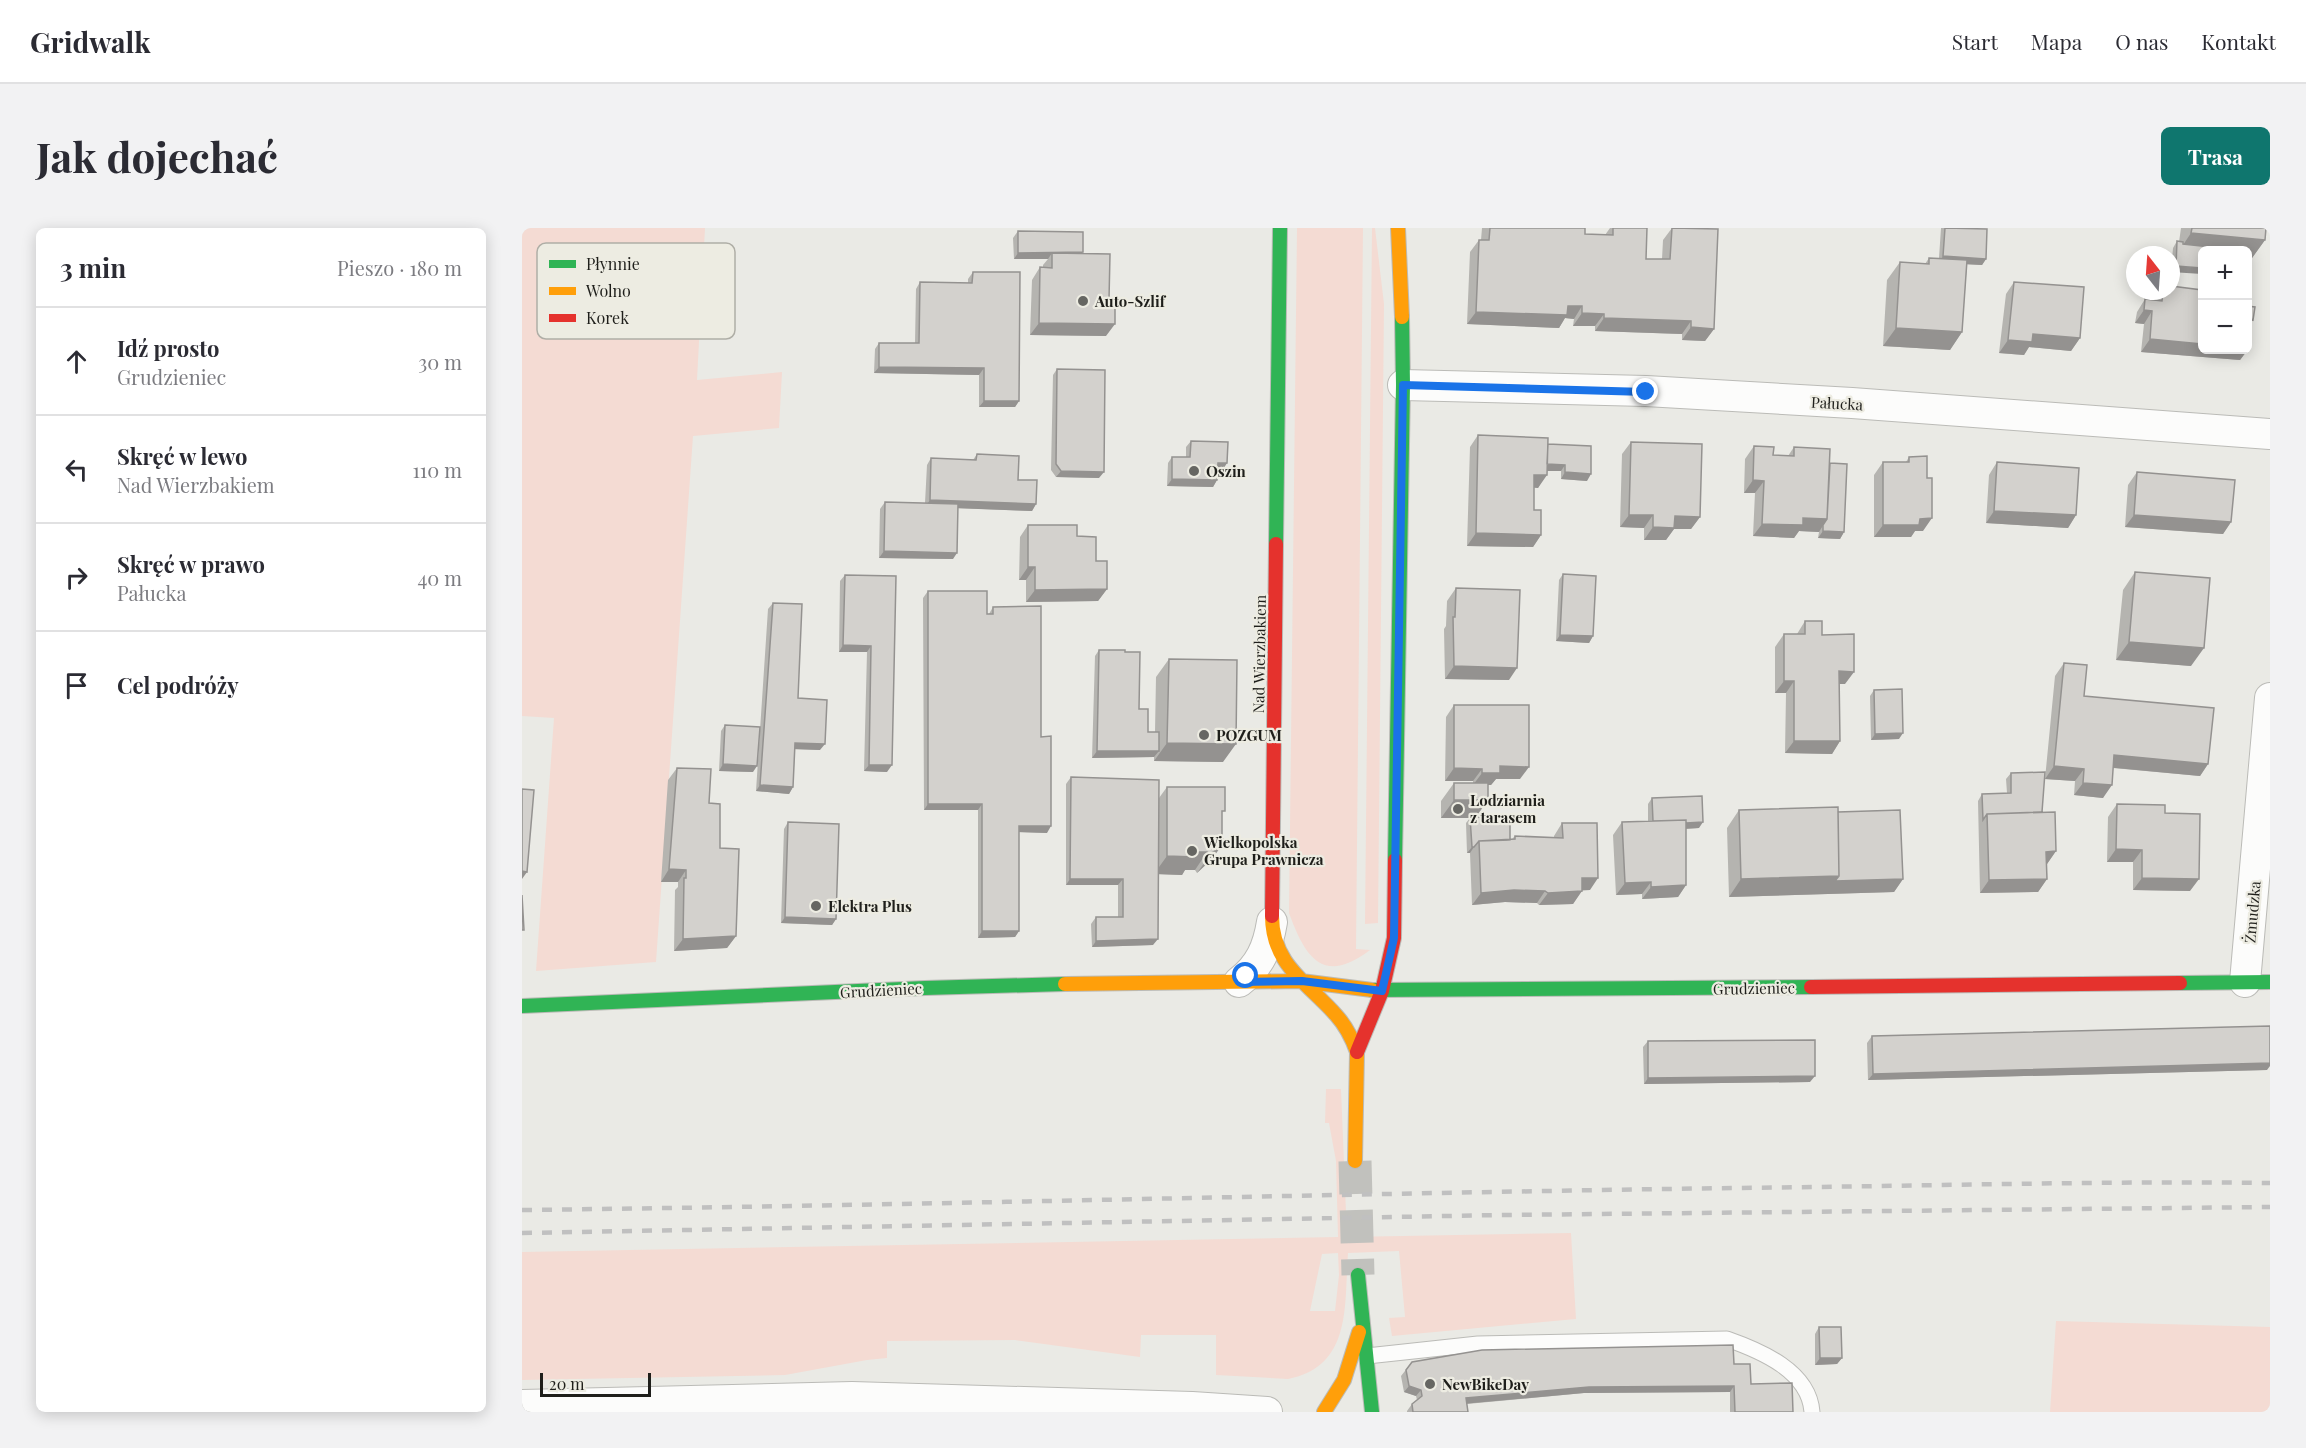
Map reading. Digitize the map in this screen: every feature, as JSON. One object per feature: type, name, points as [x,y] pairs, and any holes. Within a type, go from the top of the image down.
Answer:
[{"type":"street","name":"Nad Wierzbakiem","points":[[1281,228],[1272,922],[1279,951],[1290,970],[1332,1008],[1354,1040],[1357,1052],[1355,1161]]},
{"type":"street","name":"Nad Wierzbakiem","points":[[1357,1052],[1382,991],[1394,938],[1403,385],[1402,294],[1398,228]]},
{"type":"street","name":"Pałucka","points":[[1403,385],[1657,392],[1852,403],[2270,434]]},
{"type":"street","name":"Żmudzka","points":[[2258,982],[2270,698]]},
{"type":"street","points":[[1239,982],[1259,963],[1270,938],[1272,922]]},
{"type":"street","name":"Grudzieniec","points":[[522,1006],[925,988],[1302,981],[1382,991],[2258,982]]},
{"type":"street","points":[[1358,1275],[1372,1412]]},
{"type":"street","points":[[1324,1412],[1344,1380],[1362,1322]]},
{"type":"street","points":[[522,1405],[852,1396],[1267,1412]]},
{"type":"lane","points":[[1367,1356],[1478,1344],[1727,1339],[1752,1348],[1788,1370],[1806,1387],[1812,1412]]},
{"type":"lane","points":[[1343,1404],[1371,1386]]},
{"type":"shaded area","points":[[522,228],[705,228],[704,243],[537,243],[537,339],[699,339],[697,380],[782,372],[779,428],[693,436],[656,962],[536,971],[554,718],[522,716]]},
{"type":"shaded area","points":[[1297,228],[1363,228],[1356,949],[1370,950],[1354,961],[1340,966],[1328,966],[1309,954],[1289,913]]},
{"type":"shaded area","points":[[1372,228],[1375,228],[1384,304],[1378,923],[1365,924]]},
{"type":"shaded area","points":[[1326,1089],[1341,1089],[1347,1237],[1571,1233],[1576,1319],[1392,1336],[1389,1318],[1405,1317],[1399,1251],[1348,1253],[1344,1312],[1341,1330],[1334,1347],[1324,1361],[1309,1372],[1288,1379],[1216,1375],[1216,1335],[1141,1335],[1140,1357],[1015,1340],[887,1341],[887,1358],[785,1375],[522,1380],[522,1252],[1338,1237],[1336,1161],[1329,1123],[1325,1123]],"holes":[[[1338,1253],[1339,1275],[1335,1311],[1310,1311],[1322,1254]]]},
{"type":"shaded area","points":[[2056,1321],[2270,1327],[2270,1412],[2050,1412]]},
{"type":"building","points":[[1490,228],[1585,228],[1585,234],[1613,235],[1613,228],[1647,228],[1646,259],[1670,259],[1672,228],[1718,229],[1714,329],[1691,327],[1691,321],[1604,318],[1604,314],[1582,313],[1582,306],[1568,306],[1567,315],[1476,312],[1479,240],[1489,240]]},
{"type":"building","points":[[1945,228],[1987,229],[1986,259],[1943,256]]},
{"type":"building","points":[[2192,228],[2266,228],[2265,240],[2191,233]]},
{"type":"building","points":[[1018,231],[1083,232],[1083,252],[1018,253]]},
{"type":"building","points":[[2177,241],[2202,246],[2198,246],[2198,268],[2180,266],[2180,246],[2177,246]]},
{"type":"building","points":[[1052,253],[1110,254],[1109,300],[1115,300],[1115,324],[1039,323],[1040,267],[1052,268]]},
{"type":"building","points":[[1929,258],[1967,260],[1962,332],[1896,328],[1900,262],[1929,264]]},
{"type":"building","points":[[973,272],[1020,272],[1019,401],[984,401],[984,368],[879,367],[879,343],[919,343],[920,282],[972,283]]},
{"type":"building","points":[[2014,282],[2084,287],[2080,338],[2033,334],[2032,342],[2008,340]]},
{"type":"building","points":[[2180,287],[2198,289],[2198,344],[2150,339],[2152,311],[2144,310],[2145,300],[2180,300]]},
{"type":"building","points":[[2252,307],[2255,307],[2252,320]]},
{"type":"building","points":[[1057,369],[1105,370],[1104,472],[1061,471],[1056,464]]},
{"type":"building","points":[[1478,435],[1548,438],[1547,475],[1534,475],[1534,510],[1541,510],[1541,535],[1476,533]]},
{"type":"building","points":[[1191,441],[1228,442],[1227,463],[1218,463],[1217,480],[1172,479],[1172,457],[1190,457]]},
{"type":"building","points":[[1631,442],[1702,444],[1700,517],[1675,516],[1674,528],[1653,527],[1653,515],[1629,515]]},
{"type":"building","points":[[1548,444],[1591,446],[1591,474],[1565,472],[1565,465],[1547,464]]},
{"type":"building","points":[[1754,446],[1774,447],[1773,455],[1794,456],[1794,447],[1830,449],[1827,519],[1803,518],[1803,525],[1762,524],[1764,481],[1753,480]]},
{"type":"building","points":[[977,454],[1019,456],[1018,480],[1037,480],[1036,504],[930,500],[931,458],[976,460]]},
{"type":"building","points":[[1927,456],[1927,478],[1932,478],[1932,518],[1920,519],[1919,525],[1883,525],[1883,462],[1909,462],[1909,457]]},
{"type":"building","points":[[1997,462],[2079,468],[2076,515],[1994,511]]},
{"type":"building","points":[[1830,463],[1847,464],[1844,532],[1823,531],[1823,525],[1827,519]]},
{"type":"building","points":[[2137,472],[2235,480],[2231,522],[2134,515]]},
{"type":"building","points":[[885,502],[958,504],[957,553],[884,551]]},
{"type":"building","points":[[1028,525],[1077,525],[1077,536],[1096,537],[1096,561],[1107,561],[1107,589],[1035,590],[1035,567],[1028,567]]},
{"type":"building","points":[[2135,572],[2210,578],[2204,648],[2129,642]]},
{"type":"building","points":[[1563,574],[1596,576],[1593,636],[1560,635]]},
{"type":"building","points":[[845,575],[896,576],[892,765],[869,765],[871,646],[843,645]]},
{"type":"building","points":[[1456,588],[1520,590],[1517,668],[1454,666],[1453,617],[1455,617]]},
{"type":"building","points":[[928,591],[987,591],[987,614],[993,614],[993,607],[1041,606],[1041,737],[1051,736],[1051,826],[1019,826],[1019,931],[982,931],[982,804],[928,804]]},
{"type":"building","points":[[773,603],[802,604],[798,698],[827,700],[825,744],[795,743],[793,787],[760,785]]},
{"type":"building","points":[[1805,621],[1822,621],[1822,635],[1854,634],[1854,672],[1839,671],[1840,741],[1794,741],[1794,681],[1784,681],[1784,634],[1805,634]]},
{"type":"building","points":[[1099,650],[1140,652],[1139,709],[1148,709],[1148,732],[1159,732],[1159,751],[1097,751]]},
{"type":"building","points":[[1169,659],[1237,660],[1236,744],[1167,743]]},
{"type":"building","points":[[2064,663],[2087,665],[2084,696],[2214,708],[2208,764],[2114,755],[2112,785],[2083,783],[2084,769],[2054,766]]},
{"type":"building","points":[[1902,689],[1903,733],[1875,734],[1874,690]]},
{"type":"building","points":[[1454,705],[1529,705],[1529,767],[1500,766],[1500,773],[1482,773],[1482,769],[1454,768]]},
{"type":"building","points":[[725,725],[760,727],[757,766],[723,764]]},
{"type":"building","points":[[677,768],[711,769],[709,803],[720,804],[720,848],[739,849],[736,936],[683,939],[686,870],[669,869]]},
{"type":"building","points":[[2045,772],[2042,812],[1987,814],[1983,820],[1982,794],[2011,793],[2011,773]]},
{"type":"building","points":[[1071,777],[1159,780],[1158,939],[1096,941],[1096,917],[1123,917],[1123,879],[1070,879]]},
{"type":"building","points":[[1454,783],[1488,783],[1488,800],[1454,800]]},
{"type":"building","points":[[1167,787],[1225,787],[1222,838],[1225,841],[1210,855],[1207,852],[1195,852],[1195,857],[1167,856]]},
{"type":"building","points":[[522,789],[534,790],[527,872],[522,871]]},
{"type":"building","points":[[1702,796],[1703,822],[1653,821],[1652,798]]},
{"type":"building","points":[[2117,804],[2165,805],[2165,813],[2200,814],[2199,879],[2142,878],[2142,850],[2116,849]]},
{"type":"building","points":[[1838,807],[1839,876],[1741,879],[1739,810]]},
{"type":"building","points":[[1900,810],[1903,879],[1835,881],[1839,876],[1838,812]]},
{"type":"building","points":[[2055,812],[2056,851],[2046,852],[2047,879],[1989,880],[1987,814]]},
{"type":"building","points":[[1470,817],[1510,817],[1510,840],[1479,841],[1472,847]]},
{"type":"building","points":[[1686,820],[1686,885],[1651,887],[1651,882],[1625,883],[1622,822]]},
{"type":"building","points":[[788,822],[839,824],[836,919],[785,917]]},
{"type":"building","points":[[1562,823],[1597,823],[1598,878],[1582,878],[1582,891],[1548,893],[1514,890],[1481,893],[1479,841],[1515,839],[1515,836],[1563,838]]},
{"type":"building","points":[[522,895],[524,930],[522,930]]},
{"type":"building","points":[[2270,1026],[2270,1063],[1873,1074],[1872,1036]]},
{"type":"building","points":[[1815,1040],[1815,1076],[1648,1078],[1648,1041]]},
{"type":"building","points":[[1819,1327],[1841,1327],[1842,1358],[1820,1358]]},
{"type":"building","points":[[1733,1345],[1734,1364],[1750,1364],[1751,1384],[1792,1383],[1793,1412],[1735,1412],[1734,1386],[1589,1387],[1466,1398],[1468,1412],[1413,1412],[1412,1404],[1422,1396],[1421,1390],[1409,1386],[1406,1370],[1412,1362],[1482,1350]]},
{"type":"tunnel","points":[[1355,1161],[1358,1275]]},
{"type":"railway","points":[[522,1210],[1652,1189],[2270,1183]]},
{"type":"railway","points":[[522,1233],[1502,1215],[2270,1207]]},
{"type":"traffic: fast","points":[[1276,544],[1280,228]]},
{"type":"traffic: fast","points":[[1395,860],[1403,385],[1402,317]]},
{"type":"traffic: fast","points":[[2180,983],[2270,982]]},
{"type":"traffic: fast","points":[[522,1006],[1065,984]]},
{"type":"traffic: fast","points":[[1372,990],[1811,987]]},
{"type":"traffic: fast","points":[[1358,1275],[1372,1412]]},
{"type":"traffic: slow","points":[[1398,228],[1402,317]]},
{"type":"traffic: slow","points":[[1272,916],[1278,948],[1285,960],[1303,983],[1340,1019],[1357,1052],[1355,1161]]},
{"type":"traffic: slow","points":[[1065,984],[1301,981],[1372,990]]},
{"type":"traffic: slow","points":[[1324,1412],[1344,1380],[1359,1332]]},
{"type":"traffic: jam","points":[[1272,916],[1276,544]]},
{"type":"traffic: jam","points":[[1357,1052],[1382,991],[1394,938],[1395,860]]},
{"type":"traffic: jam","points":[[1811,987],[2180,983]]},
{"type":"place","name":"Auto-Szlif","points":[[1083,301]]},
{"type":"place","name":"Oszin","points":[[1194,471]]},
{"type":"place","name":"POZGUM","points":[[1204,735]]},
{"type":"place","name":"Lodziarnia z tarasem","points":[[1458,809]]},
{"type":"place","name":"Wielkopolska Grupa Prawnicza","points":[[1192,851]]},
{"type":"place","name":"Elektra Plus","points":[[816,906]]},
{"type":"place","name":"NewBikeDay","points":[[1430,1384]]},
{"type":"route","points":[[1246,976],[1239,982],[1302,981],[1382,991],[1394,938],[1403,385],[1646,392]]}]
